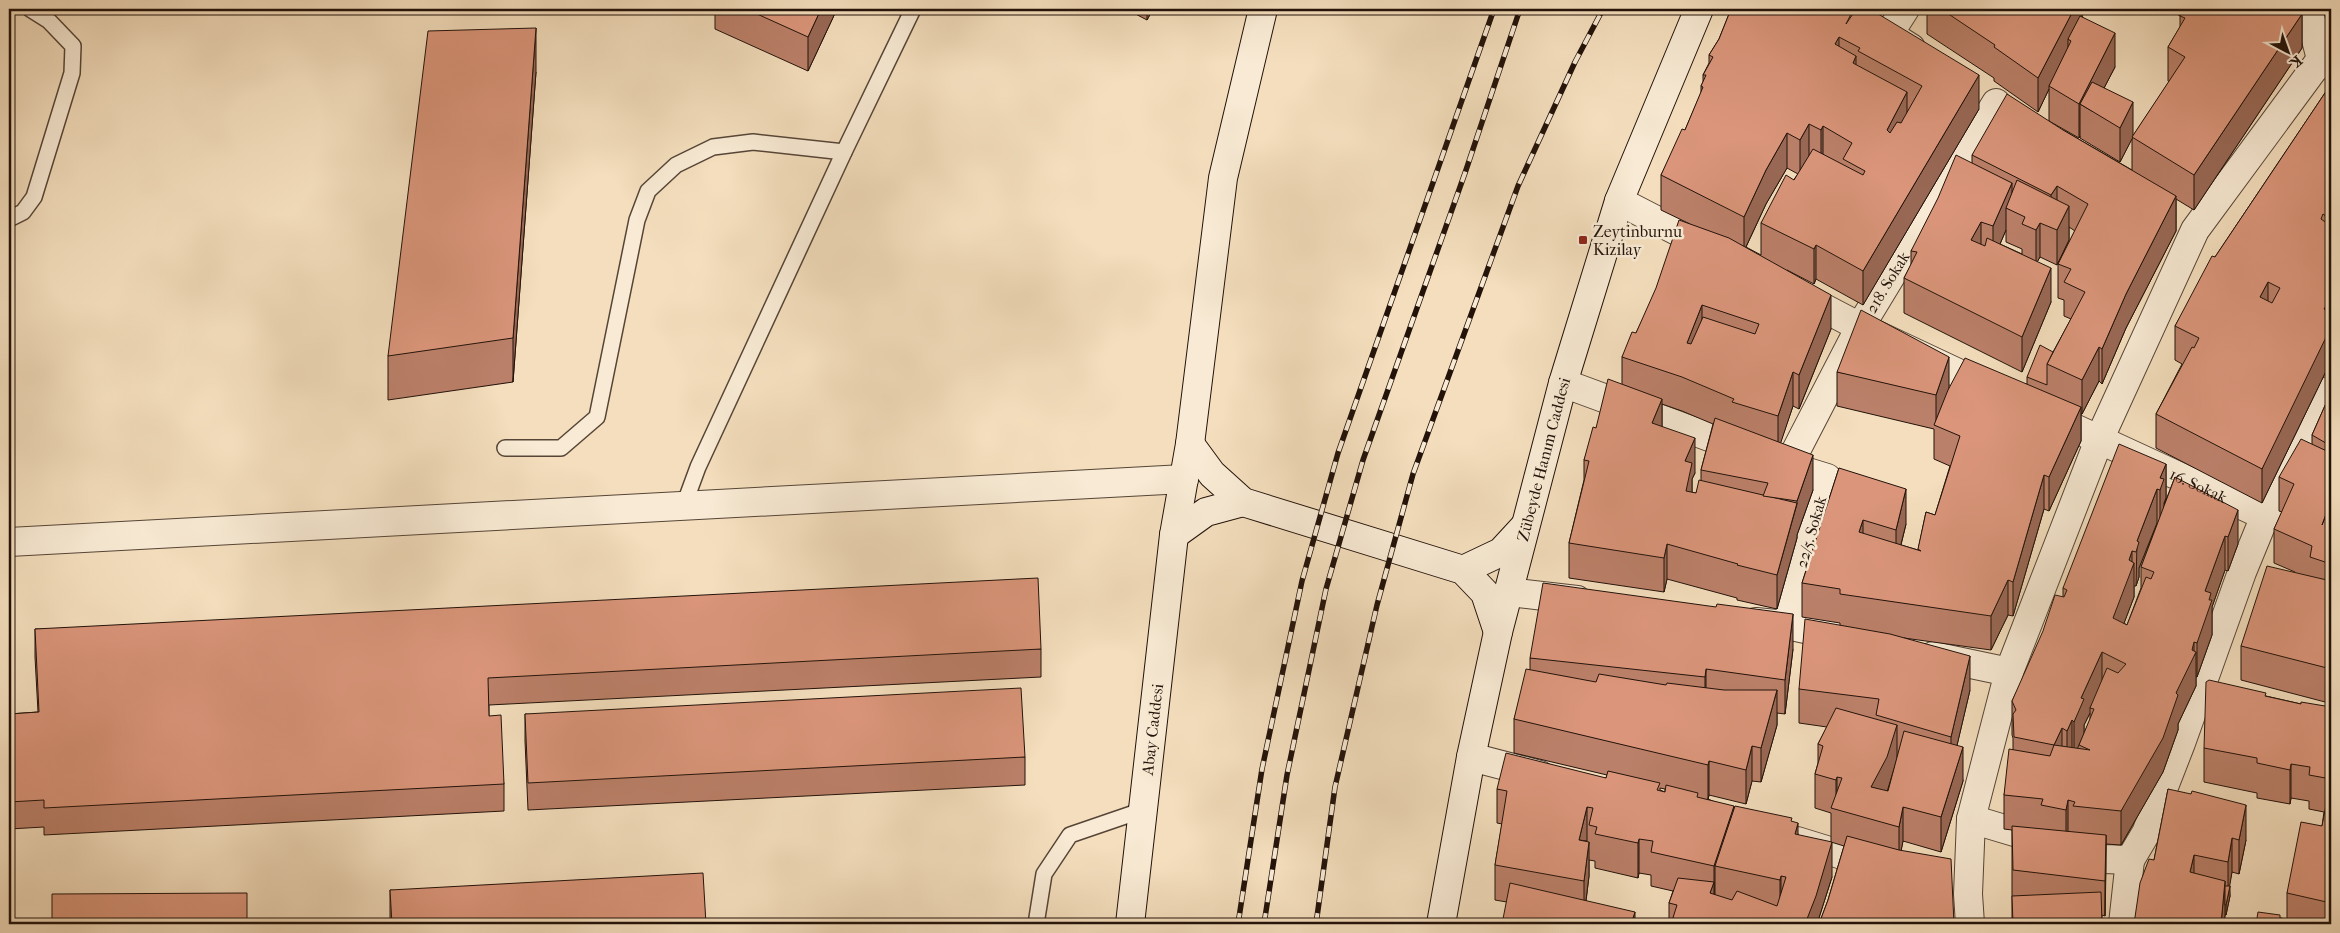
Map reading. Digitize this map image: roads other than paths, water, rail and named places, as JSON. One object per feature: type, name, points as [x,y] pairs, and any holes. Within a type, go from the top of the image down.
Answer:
[{"type":"street","name":"Abay Caddesi","points":[[1130,924],[1174,535],[1190,444],[1223,178],[1263,9]]},
{"type":"street","name":"Zübeyde Hanım Caddesi","points":[[1441,924],[1471,757],[1498,632],[1563,384],[1619,201],[1699,9]]},
{"type":"street","points":[[1905,9],[1889,34],[1930,61]]},
{"type":"street","points":[[1970,924],[1968,894],[1971,819],[2009,672],[2098,440],[2195,230],[2326,63],[2308,9]]},
{"type":"street","points":[[1972,87],[2021,119]]},
{"type":"street","name":"218. Sokak","points":[[1788,466],[1860,327],[1996,103]]},
{"type":"street","points":[[1619,201],[1733,260]]},
{"type":"street","points":[[2170,214],[2195,230]]},
{"type":"street","name":"16. Sokak","points":[[1775,282],[1860,327],[2098,440],[2266,516]]},
{"type":"street","name":"22/5. Sokak","points":[[1563,384],[1788,466],[1827,478],[1806,542],[1787,625]]},
{"type":"street","points":[[2123,924],[2130,860],[2146,833],[2242,572],[2266,516],[2331,390]]},
{"type":"street","points":[[1190,444],[1212,474],[1243,502],[1463,570],[1485,593],[1498,632]]},
{"type":"street","points":[[9,542],[1184,479]]},
{"type":"street","points":[[1174,535],[1206,512],[1243,502]]},
{"type":"street","points":[[1463,570],[1501,552],[1527,524]]},
{"type":"street","points":[[2242,572],[2268,584]]},
{"type":"street","points":[[1509,592],[1598,603]]},
{"type":"street","points":[[1727,618],[1787,625],[1864,641]]},
{"type":"street","points":[[1912,652],[2009,672]]},
{"type":"street","points":[[2195,702],[2224,708]]},
{"type":"street","points":[[1471,757],[1565,782]]},
{"type":"street","points":[[1971,819],[2104,860],[2130,860]]},
{"type":"street","points":[[1773,835],[1903,874]]},
{"type":"street","points":[[1940,885],[1968,894]]},
{"type":"lane","points":[[9,219],[23,212],[34,196],[72,73],[73,46],[49,22],[30,9]]},
{"type":"lane","points":[[684,505],[698,467],[844,152],[913,9]]},
{"type":"lane","points":[[505,448],[561,448],[597,416],[637,220],[648,191],[676,165],[714,147],[753,142],[844,152]]},
{"type":"lane","points":[[1036,924],[1044,874],[1070,835],[1143,810]]},
{"type":"railway","points":[[1238,924],[1262,769],[1302,581],[1338,453],[1494,9]]},
{"type":"railway","points":[[1264,924],[1287,775],[1326,589],[1363,460],[1465,173],[1520,9]]},
{"type":"railway","points":[[1316,924],[1335,787],[1377,605],[1413,474],[1518,186],[1575,62],[1603,9]]},
{"type":"place","name":"Zeytinburnu Kizilay","points":[[1583,240]]}]
